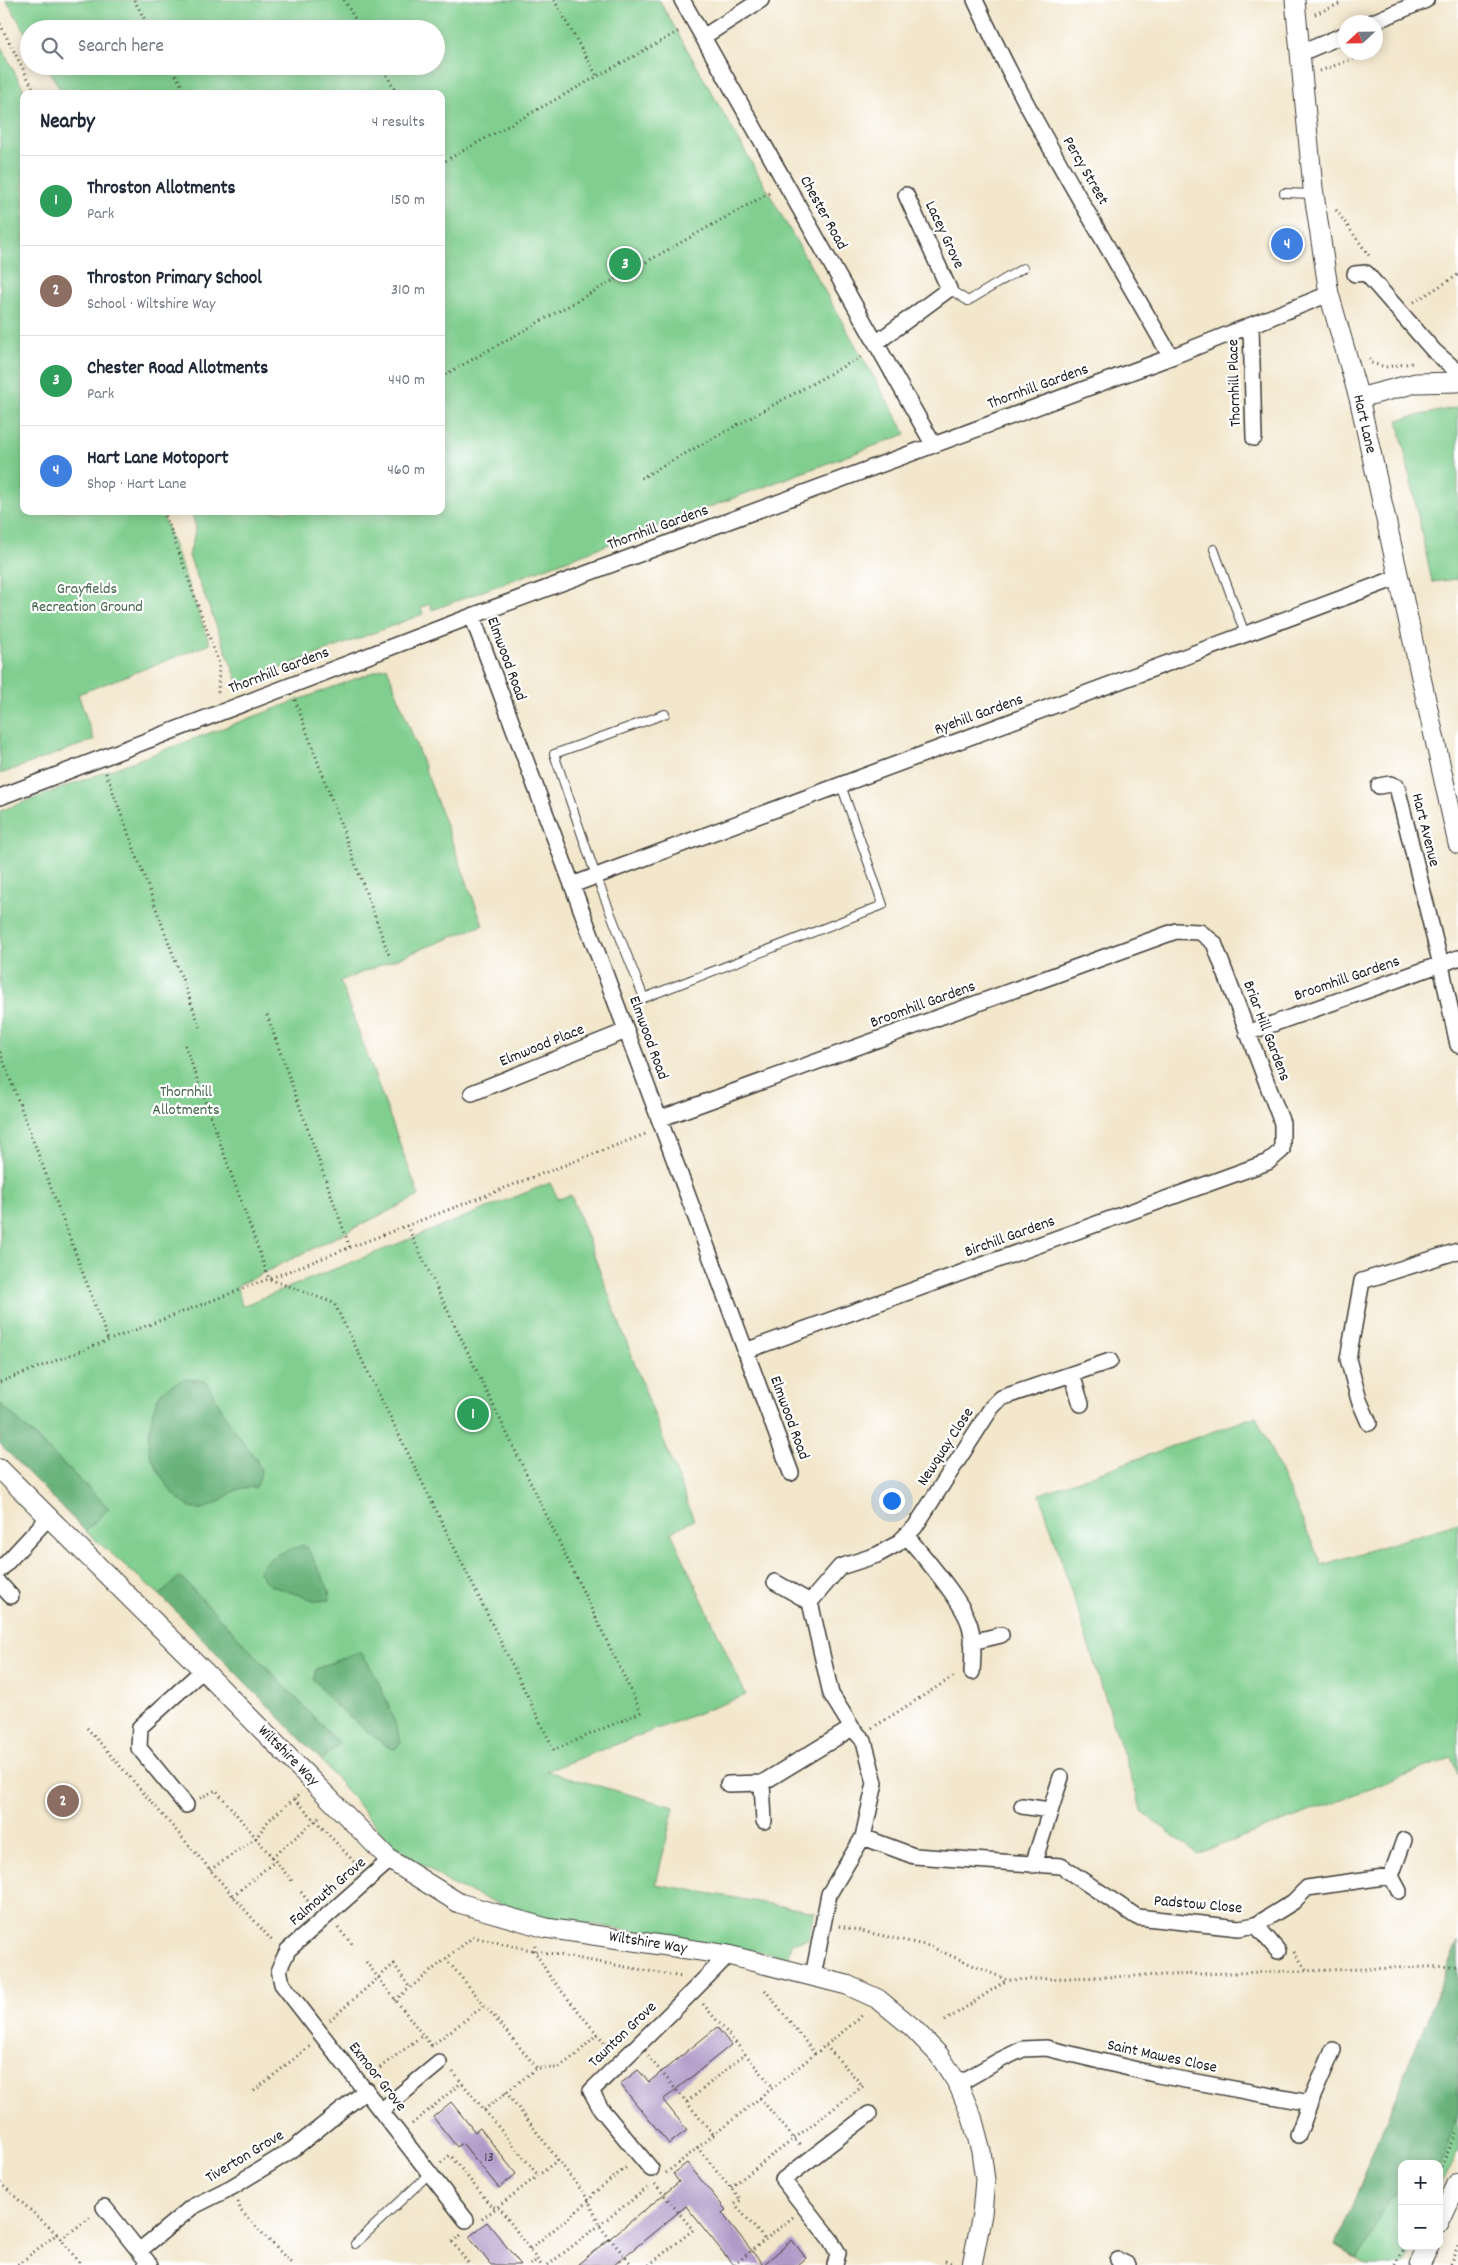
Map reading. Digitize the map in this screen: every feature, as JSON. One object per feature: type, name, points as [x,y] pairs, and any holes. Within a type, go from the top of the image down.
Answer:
[{"type":"street","name":"Chester Road","points":[[682,0],[871,349],[933,444]]},
{"type":"street","points":[[703,37],[761,0]]},
{"type":"street","name":"Percy Street","points":[[975,0],[993,39],[1046,138],[1171,357]]},
{"type":"street","points":[[1383,18],[1426,0]]},
{"type":"street","name":"Hart Lane","points":[[1303,4],[1301,53],[1314,194],[1329,294],[1358,398],[1458,844]]},
{"type":"street","points":[[1301,53],[1338,37]]},
{"type":"street","name":"Lacey Grove","points":[[871,349],[949,289],[906,195]]},
{"type":"street","points":[[1354,274],[1366,273],[1434,351],[1458,372]]},
{"type":"street","name":"Thornhill Gardens","points":[[0,797],[472,616],[1171,357],[1329,294]]},
{"type":"street","name":"Thornhill Place","points":[[1251,326],[1254,438]]},
{"type":"street","points":[[1358,398],[1416,383],[1458,382]]},
{"type":"street","name":"Ryehill Gardens","points":[[572,885],[1398,577]]},
{"type":"street","name":"Elmwood Road","points":[[472,616],[791,1473]]},
{"type":"street","name":"Hart Avenue","points":[[1379,786],[1390,784],[1397,787],[1441,965],[1458,1045]]},
{"type":"street","name":"Broomhill Gardens","points":[[661,1124],[1176,931],[1200,932]]},
{"type":"street","name":"Briar Hill Gardens","points":[[1200,932],[1214,943],[1282,1123],[1282,1150]]},
{"type":"street","name":"Broomhill Gardens","points":[[1247,1033],[1458,958]]},
{"type":"street","name":"Elmwood Place","points":[[472,1093],[626,1031]]},
{"type":"street","name":"Birchill Gardens","points":[[745,1351],[1268,1162],[1282,1150]]},
{"type":"street","points":[[1369,1423],[1359,1400],[1348,1359],[1362,1281],[1458,1251]]},
{"type":"street","name":"Newquay Close","points":[[810,1602],[840,1567],[877,1555],[897,1544],[915,1527],[992,1407],[1001,1398],[1110,1361]]},
{"type":"street","points":[[1072,1374],[1081,1404]]},
{"type":"street","name":"Wiltshire Way","points":[[0,1469],[390,1860],[459,1903],[538,1925],[728,1955],[847,1984],[873,1997],[912,2027],[938,2055],[958,2084],[972,2117],[981,2151],[985,2180],[982,2214],[972,2265]]},
{"type":"street","points":[[0,1570],[49,1517]]},
{"type":"street","points":[[906,1535],[960,1606],[970,1626],[973,1668]]},
{"type":"street","points":[[775,1582],[810,1602],[831,1694],[855,1732],[864,1741],[875,1783],[863,1837],[830,1894],[813,1976]]},
{"type":"street","points":[[0,1584],[11,1596]]},
{"type":"street","points":[[972,1642],[1001,1635]]},
{"type":"street","points":[[186,1805],[139,1748],[140,1727],[202,1670]]},
{"type":"street","points":[[728,1784],[762,1784],[855,1732]]},
{"type":"street","points":[[1033,1865],[1061,1777]]},
{"type":"street","points":[[762,1784],[764,1821]]},
{"type":"street","points":[[1022,1806],[1049,1810]]},
{"type":"street","name":"Padstow Close","points":[[863,1837],[914,1856],[1061,1866],[1137,1917],[1239,1928],[1256,1925],[1293,1902],[1307,1888],[1391,1876]]},
{"type":"street","points":[[1399,1891],[1391,1876],[1404,1840]]},
{"type":"street","name":"Falmouth Grove","points":[[287,1953],[390,1860]]},
{"type":"street","points":[[1256,1925],[1278,1951]]},
{"type":"street","name":"Exmoor Grove","points":[[287,1953],[279,1969],[282,1984],[382,2110],[469,2225]]},
{"type":"street","name":"Taunton Grove","points":[[652,2176],[640,2156],[602,2109],[591,2090],[638,2043],[666,2019],[728,1955]]},
{"type":"street","name":"Saint Mawes Close","points":[[958,2084],[1023,2049],[1046,2048],[1158,2075],[1310,2103]]},
{"type":"street","points":[[1298,2135],[1333,2050]]},
{"type":"street","points":[[382,2110],[442,2061]]},
{"type":"street","name":"Tiverton Grove","points":[[139,2251],[192,2207],[232,2188],[292,2150],[363,2086]]},
{"type":"street","points":[[835,2265],[838,2252],[783,2180],[869,2114]]},
{"type":"street","points":[[1443,2214],[1458,2182]]},
{"type":"street","points":[[100,2210],[150,2265]]},
{"type":"street","points":[[1420,2265],[1427,2250]]},
{"type":"lane","points":[[1284,193],[1314,194]]},
{"type":"lane","points":[[949,289],[968,301],[1023,268]]},
{"type":"lane","points":[[1214,549],[1245,634]]},
{"type":"lane","points":[[665,714],[554,754],[596,876],[644,998],[883,905],[841,785]]},
{"type":"lane","points":[[355,2244],[430,2173]]},
{"type":"path","points":[[134,0],[145,20]]},
{"type":"path","points":[[344,0],[355,20]]},
{"type":"path","points":[[554,0],[597,76]]},
{"type":"path","points":[[1303,4],[1312,15],[1339,4]]},
{"type":"path","points":[[0,24],[20,63]]},
{"type":"path","points":[[445,161],[683,28]]},
{"type":"path","points":[[1320,81],[1319,71],[1350,60]]},
{"type":"path","points":[[26,75],[34,90]]},
{"type":"path","points":[[176,75],[184,90]]},
{"type":"path","points":[[387,75],[395,90]]},
{"type":"path","points":[[445,376],[774,190]]},
{"type":"path","points":[[1332,215],[1333,205]]},
{"type":"path","points":[[1406,307],[1458,275]]},
{"type":"path","points":[[641,478],[871,349]]},
{"type":"path","points":[[1367,357],[1371,363],[1386,366],[1417,362]]},
{"type":"path","points":[[165,515],[219,664],[217,691],[222,712]]},
{"type":"path","points":[[290,686],[390,955]]},
{"type":"path","points":[[100,758],[201,1030]]},
{"type":"path","points":[[267,1015],[350,1248]]},
{"type":"path","points":[[185,1045],[269,1279],[334,1303],[554,1750],[641,1712],[407,1226]]},
{"type":"path","points":[[0,1052],[108,1340]]},
{"type":"path","points":[[0,1382],[407,1226],[661,1124]]},
{"type":"path","points":[[855,1732],[973,1668]]},
{"type":"path","points":[[87,1728],[233,1896],[287,1953]]},
{"type":"path","points":[[210,1870],[256,1838],[269,1820],[314,1783]]},
{"type":"path","points":[[216,1790],[292,1882]]},
{"type":"path","points":[[295,1798],[360,1868]]},
{"type":"path","points":[[233,1896],[335,1804]]},
{"type":"path","points":[[301,1892],[317,1912]]},
{"type":"path","points":[[823,1923],[929,1946],[1007,1980],[1458,1966]]},
{"type":"path","points":[[336,1925],[354,1946]]},
{"type":"path","points":[[484,2110],[537,2068],[558,2068],[576,2055],[597,2034],[550,1977],[534,1950],[538,1925]]},
{"type":"path","points":[[395,2000],[473,1937],[703,1981]]},
{"type":"path","points":[[446,1958],[537,2068]]},
{"type":"path","points":[[366,1962],[442,2061],[538,2175]]},
{"type":"path","points":[[254,2091],[321,2033],[394,1964],[410,1987]]},
{"type":"path","points":[[945,2020],[1007,1980]]},
{"type":"path","points":[[765,1990],[815,2054]]},
{"type":"path","points":[[690,1994],[705,2006],[773,2088]]},
{"type":"path","points":[[548,2265],[599,2224],[652,2176],[697,2147],[860,2018],[873,1997]]},
{"type":"path","points":[[431,2046],[485,2005]]},
{"type":"path","points":[[363,2086],[371,2075],[423,2036]]},
{"type":"path","points":[[638,2043],[713,2134]]},
{"type":"path","points":[[730,2188],[863,2086],[826,2046]]},
{"type":"path","points":[[687,2102],[745,2054]]},
{"type":"path","points":[[400,2134],[460,2084]]},
{"type":"path","points":[[506,2092],[589,2201],[599,2224],[632,2265]]},
{"type":"path","points":[[760,2098],[811,2159]]},
{"type":"path","points":[[1443,2162],[1458,2130]]},
{"type":"path","points":[[697,2147],[741,2200],[735,2204],[765,2240]]},
{"type":"path","points":[[430,2173],[450,2155],[491,2206],[500,2208],[541,2265]]},
{"type":"path","points":[[530,2249],[640,2156]]},
{"type":"path","points":[[452,2242],[469,2225],[497,2208],[558,2160]]},
{"type":"path","points":[[649,2265],[692,2230],[652,2176]]},
{"type":"path","points":[[0,2182],[57,2234],[81,2265]]},
{"type":"path","points":[[236,2197],[241,2211],[291,2263]]},
{"type":"path","points":[[734,2265],[805,2207]]},
{"type":"path","points":[[61,2239],[100,2210]]},
{"type":"path","points":[[452,2242],[469,2225]]},
{"type":"path","points":[[17,2265],[57,2234]]},
{"type":"path","points":[[452,2242],[470,2265]]},
{"type":"path","points":[[1450,2265],[1458,2245]]},
{"type":"path","points":[[1396,2265],[1403,2250]]},
{"type":"path","points":[[530,2265],[537,2260]]},
{"type":"path","points":[[945,2261],[956,2265]]},
{"type":"green space","points":[[6,0],[659,0],[906,434],[432,610],[430,604],[421,607],[423,614],[239,684],[189,556],[196,527],[192,515],[445,515],[445,90],[61,90],[51,75],[445,75],[445,20],[20,20],[20,23]]},
{"type":"green space","name":"Grayfields Recreation Ground","points":[[0,45],[24,90],[20,90],[20,515],[162,515],[210,644],[78,694],[94,740],[0,774]]},
{"type":"green space","points":[[1458,407],[1458,579],[1432,582],[1398,420]]},
{"type":"green space","name":"Thornhill Allotments","points":[[387,667],[483,925],[340,981],[419,1196],[237,1286],[242,1306],[550,1183],[558,1199],[571,1195],[694,1520],[671,1532],[746,1695],[546,1771],[674,1807],[656,1884],[815,1912],[808,1939],[791,1943],[788,1957],[523,1913],[454,1886],[390,1843],[321,1760],[339,1744],[180,1576],[160,1595],[85,1531],[109,1508],[0,1403],[0,811]]},
{"type":"green space","points":[[185,1379],[206,1381],[232,1427],[256,1459],[261,1470],[256,1487],[239,1489],[215,1504],[200,1509],[183,1502],[167,1486],[155,1465],[149,1448],[151,1421],[159,1396],[167,1388]]},
{"type":"green space","points":[[0,1403],[109,1508],[85,1531],[0,1444]]},
{"type":"green space","points":[[1256,1416],[1322,1565],[1458,1523],[1458,1775],[1451,1758],[1197,1854],[1142,1812],[1040,1494]]},
{"type":"green space","points":[[302,1545],[308,1549],[329,1590],[330,1600],[317,1601],[269,1585],[259,1573],[261,1567],[270,1558]]},
{"type":"green space","points":[[180,1576],[339,1744],[321,1760],[160,1595]]},
{"type":"green space","points":[[360,1651],[379,1683],[394,1719],[401,1742],[395,1749],[386,1746],[335,1705],[313,1679],[316,1669]]},
{"type":"green space","points":[[1458,1941],[1458,2150],[1443,2182],[1443,2160],[1398,2160],[1398,2250],[1411,2250],[1405,2265],[1367,2265],[1336,2246]]},
{"type":"green space","points":[[1458,1941],[1458,2117],[1441,2160],[1398,2160],[1398,2193],[1391,2197],[1358,2259],[1336,2246]]},
{"type":"building","points":[[717,2027],[731,2045],[663,2100],[687,2130],[669,2144],[620,2084],[638,2070],[649,2082]]},
{"type":"building","points":[[451,2102],[475,2132],[480,2128],[516,2174],[499,2188],[462,2143],[457,2147],[433,2117]]},
{"type":"building","points":[[687,2163],[726,2210],[722,2213],[763,2265],[733,2265],[686,2206],[614,2265],[577,2265],[679,2182],[673,2174]]},
{"type":"building","points":[[487,2222],[521,2265],[491,2265],[469,2237]]},
{"type":"building","points":[[792,2240],[806,2258],[798,2265],[763,2265]]},
{"type":"place","name":"Hart Lane Motoport","points":[[1287,244]]},
{"type":"place","name":"Chester Road Allotments","points":[[625,264]]},
{"type":"place","name":"Throston Allotments","points":[[473,1414]]},
{"type":"place","name":"Throston Primary School","points":[[63,1801]]}]
